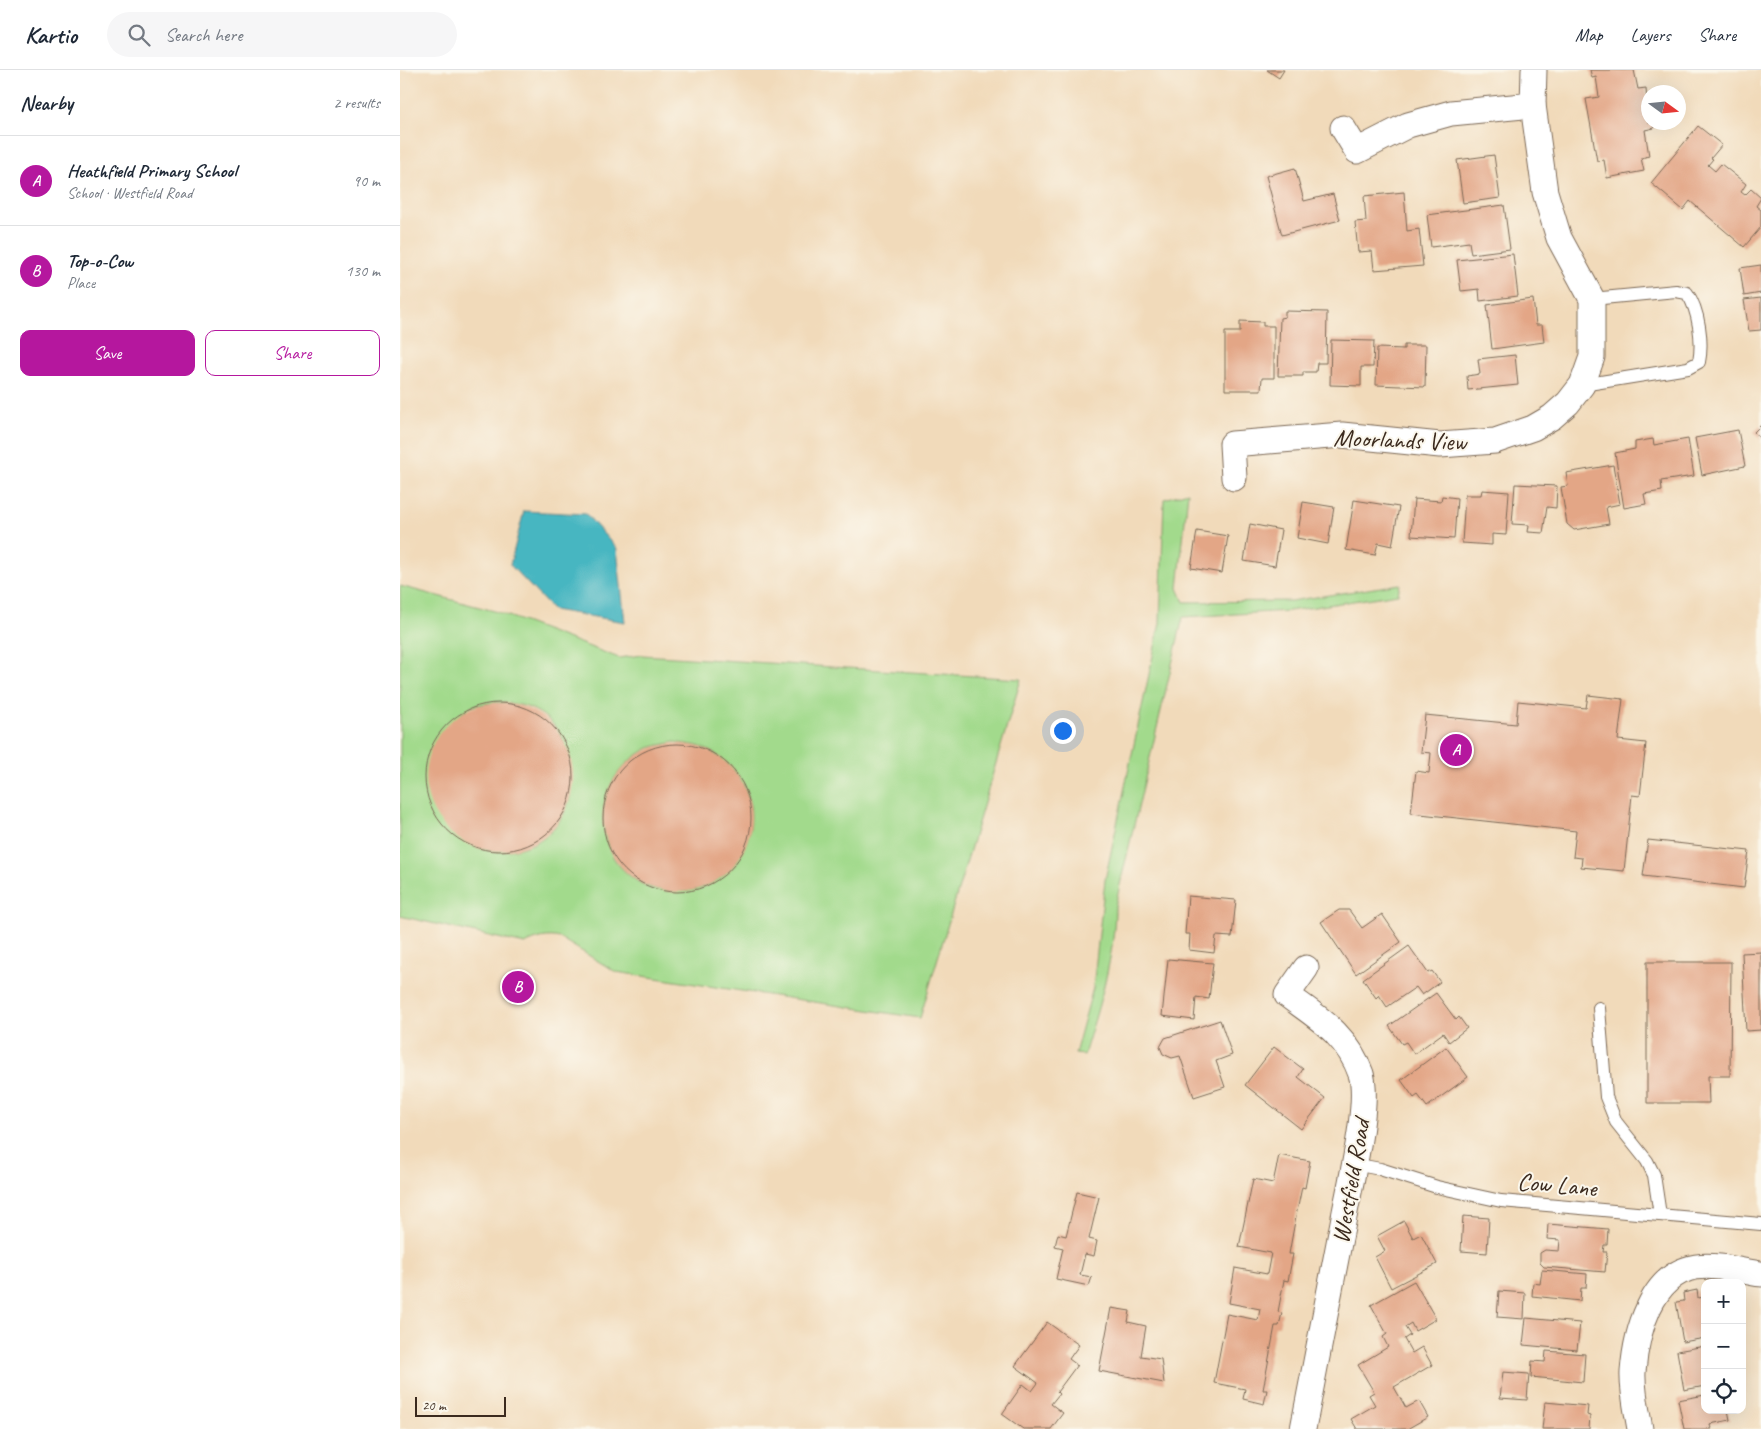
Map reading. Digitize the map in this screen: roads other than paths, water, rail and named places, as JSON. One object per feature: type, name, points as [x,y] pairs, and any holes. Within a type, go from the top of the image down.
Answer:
[{"type":"street","name":"Moorlands View","points":[[1234,478],[1232,444],[1342,435],[1440,445],[1495,441],[1533,428],[1552,417],[1568,403],[1582,385],[1592,357],[1592,299],[1559,238],[1545,192],[1533,105],[1534,70]]},
{"type":"street","points":[[1343,128],[1357,151],[1408,124],[1451,113],[1533,105]]},
{"type":"street","name":"Westfield Road","points":[[1303,1429],[1354,1164],[1364,1097],[1362,1076],[1344,1040],[1287,995],[1306,968]]},
{"type":"street","points":[[1640,1429],[1633,1374],[1636,1347],[1651,1302],[1664,1283],[1679,1272],[1696,1267],[1716,1267],[1761,1274]]},
{"type":"lane","points":[[1582,385],[1688,368],[1699,362],[1702,349],[1693,302],[1687,293],[1676,291],[1592,299]]},
{"type":"lane","points":[[1599,1008],[1606,1097],[1616,1122],[1647,1161],[1654,1175],[1660,1215]]},
{"type":"lane","name":"Cow Lane","points":[[1354,1164],[1501,1201],[1761,1224]]},
{"type":"water","points":[[524,511],[586,514],[617,549],[625,622],[553,610],[510,565]]},
{"type":"place","name":"Heathfield Primary School","points":[[1456,750]]},
{"type":"place","name":"Top-o-Cow","points":[[518,987]]}]
